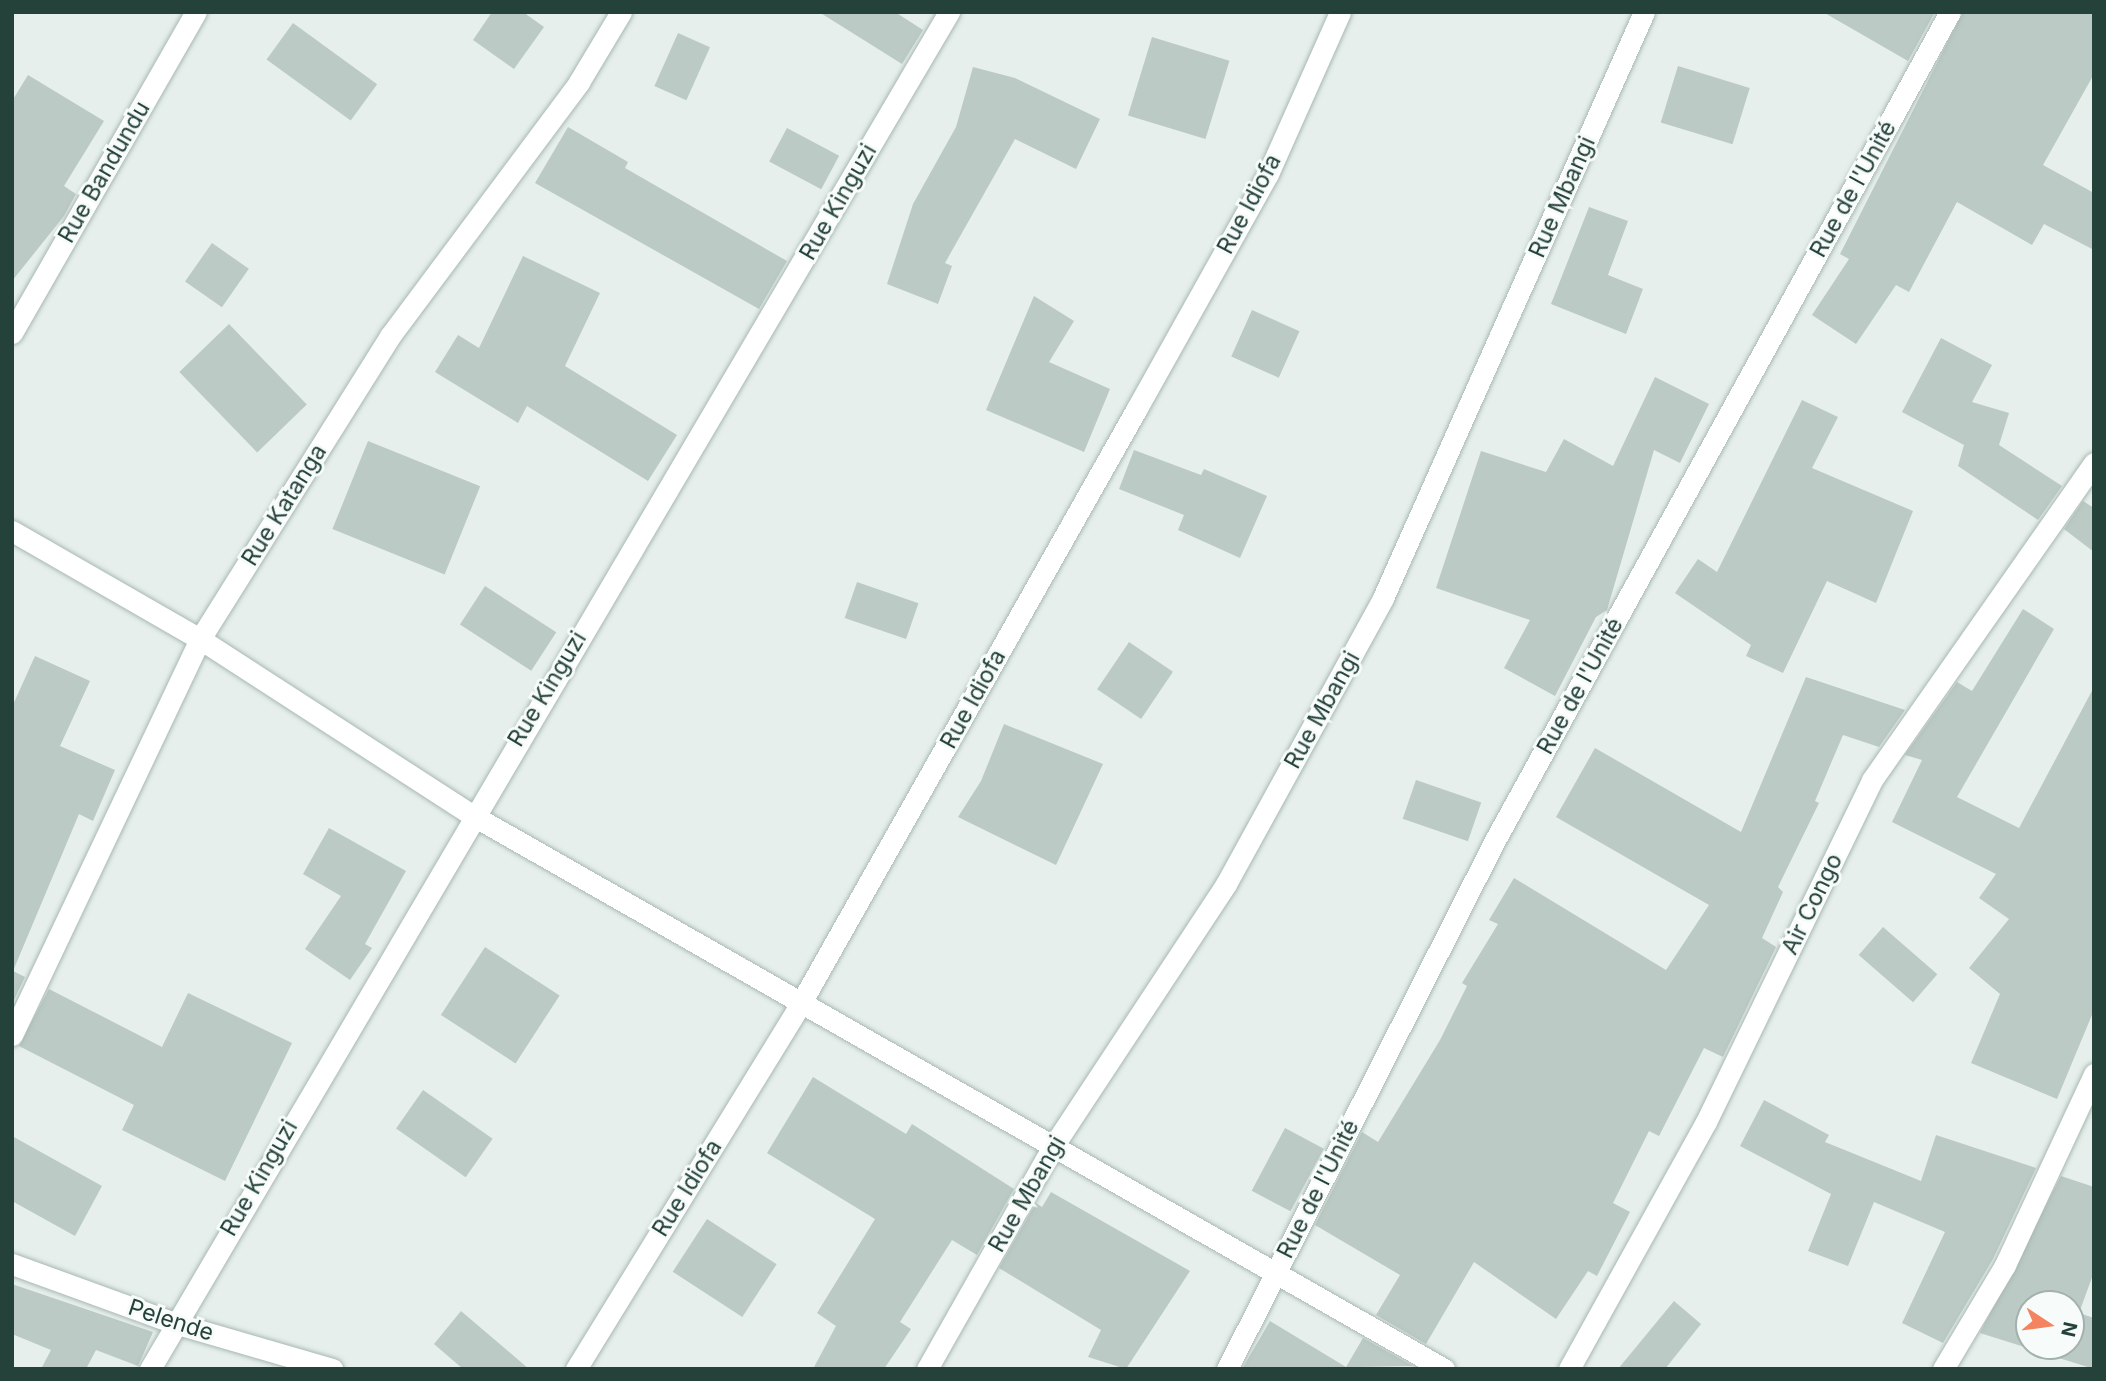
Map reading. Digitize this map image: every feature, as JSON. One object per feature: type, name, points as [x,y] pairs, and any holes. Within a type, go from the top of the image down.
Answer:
[{"type":"street","name":"Rue Bandundu","points":[[12,332],[196,12]]},
{"type":"street","name":"Rue Katanga","points":[[12,1035],[200,639],[390,336],[579,82],[621,12]]},
{"type":"street","name":"Rue Kinguzi","points":[[150,1369],[174,1323],[472,815],[949,12]]},
{"type":"street","name":"Rue Idiofa","points":[[576,1369],[803,1000],[1268,174],[1340,12]]},
{"type":"street","name":"Rue Mbangi","points":[[927,1369],[1052,1148],[1226,884],[1383,598],[1644,12]]},
{"type":"street","name":"Rue de l'Unité","points":[[1227,1369],[1494,842],[1950,12]]},
{"type":"street","name":"Air Congo","points":[[1569,1369],[1706,1122],[1872,780],[2094,463]]},
{"type":"street","points":[[12,531],[200,639],[472,815],[803,1000],[1274,1276],[1444,1369]]},
{"type":"street","points":[[1943,1369],[2005,1265],[2094,1073]]},
{"type":"street","name":"Pelende","points":[[12,1264],[174,1323],[332,1369]]},
{"type":"building","points":[[492,12],[523,12],[544,27],[514,69],[473,40]]},
{"type":"building","points":[[819,12],[895,12],[923,30],[902,64]]},
{"type":"building","points":[[1823,12],[1935,12],[1908,61]]},
{"type":"building","points":[[1963,12],[2094,12],[2094,74],[2043,165],[2094,193],[2094,250],[2044,224],[2032,245],[1957,202],[1909,292],[1896,285],[1856,344],[1812,315],[1849,259],[1840,254]]},
{"type":"building","points":[[293,23],[377,84],[351,121],[267,59]]},
{"type":"building","points":[[678,33],[710,47],[686,100],[654,86]]},
{"type":"building","points":[[1152,37],[1229,61],[1205,139],[1128,115]]},
{"type":"building","points":[[1678,66],[1750,88],[1732,144],[1661,122]]},
{"type":"building","points":[[973,67],[1015,78],[1100,119],[1076,169],[1015,139],[945,263],[952,266],[938,304],[887,284],[913,204],[956,127]]},
{"type":"building","points":[[28,75],[104,121],[64,186],[76,194],[64,216],[12,281],[12,101]]},
{"type":"building","points":[[568,127],[628,162],[625,168],[787,261],[759,309],[535,183]]},
{"type":"building","points":[[787,128],[839,156],[821,189],[769,162]]},
{"type":"building","points":[[1589,207],[1628,221],[1608,275],[1643,289],[1626,334],[1551,304]]},
{"type":"building","points":[[212,243],[249,269],[222,307],[185,282]]},
{"type":"building","points":[[523,256],[600,293],[565,366],[677,435],[648,481],[527,406],[518,423],[435,372],[458,335],[479,348]]},
{"type":"building","points":[[1034,296],[1074,321],[1049,362],[1110,389],[1084,452],[986,410]]},
{"type":"building","points":[[1252,310],[1300,331],[1279,378],[1231,357]]},
{"type":"building","points":[[229,324],[307,405],[257,452],[179,372]]},
{"type":"building","points":[[1941,338],[1992,365],[1972,402],[2009,413],[1999,445],[2062,486],[2038,520],[1958,466],[1964,445],[1902,412]]},
{"type":"building","points":[[1655,377],[1709,404],[1680,463],[1654,450],[1607,610],[1596,617],[1555,696],[1504,668],[1530,620],[1436,588],[1481,451],[1546,472],[1564,439],[1613,466]]},
{"type":"building","points":[[1802,400],[1838,417],[1812,468],[1913,511],[1876,603],[1827,581],[1783,673],[1746,656],[1751,645],[1675,593],[1698,559],[1717,572]]},
{"type":"building","points":[[368,441],[480,486],[445,574],[332,529]]},
{"type":"building","points":[[1134,450],[1201,475],[1204,469],[1267,496],[1240,558],[1178,530],[1184,515],[1119,489]]},
{"type":"building","points":[[2083,501],[2094,508],[2094,552],[2064,529]]},
{"type":"building","points":[[857,582],[918,603],[906,639],[845,618]]},
{"type":"building","points":[[485,586],[556,632],[531,671],[460,625]]},
{"type":"building","points":[[2023,609],[2054,629],[1957,797],[2019,828],[2094,687],[2094,1010],[2057,1099],[1971,1063],[2000,994],[1969,968],[2009,919],[1979,898],[1996,874],[1892,822],[1922,760],[1905,755],[1957,682],[1972,691]]},
{"type":"building","points":[[1129,642],[1173,672],[1141,719],[1097,689]]},
{"type":"building","points":[[35,656],[90,681],[60,746],[115,770],[93,821],[79,814],[13,971],[25,977],[12,1004],[12,707]]},
{"type":"building","points":[[1806,677],[1905,710],[1879,747],[1843,735],[1815,801],[1819,803],[1778,887],[1783,892],[1762,938],[1776,947],[1723,1057],[1704,1048],[1659,1136],[1649,1131],[1613,1203],[1630,1212],[1597,1276],[1588,1271],[1556,1319],[1474,1262],[1426,1344],[1376,1315],[1400,1275],[1315,1225],[1362,1132],[1378,1142],[1440,1040],[1467,986],[1462,983],[1498,924],[1489,920],[1514,878],[1666,970],[1709,905],[1556,817],[1595,748],[1741,832]]},
{"type":"building","points":[[1004,724],[1103,764],[1056,865],[958,817],[981,781]]},
{"type":"building","points":[[1416,780],[1481,802],[1468,841],[1403,819]]},
{"type":"building","points":[[329,828],[406,871],[365,944],[372,948],[350,980],[305,949],[341,896],[303,874]]},
{"type":"building","points":[[1883,927],[1937,974],[1913,1002],[1859,955]]},
{"type":"building","points":[[485,947],[560,995],[516,1063],[441,1015]]},
{"type":"building","points":[[49,989],[162,1047],[188,993],[292,1043],[225,1181],[122,1130],[134,1105],[19,1046]]},
{"type":"building","points":[[813,1077],[906,1134],[912,1124],[1014,1189],[977,1255],[952,1240],[900,1322],[911,1329],[884,1369],[813,1369],[836,1326],[817,1313],[875,1219],[767,1153]]},
{"type":"building","points":[[423,1090],[493,1139],[466,1177],[396,1129]]},
{"type":"building","points":[[1764,1100],[1829,1135],[1825,1142],[1921,1181],[1936,1135],[2036,1168],[1993,1259],[1943,1343],[1902,1323],[1945,1232],[1874,1202],[1848,1266],[1808,1251],[1831,1194],[1740,1146]]},
{"type":"building","points":[[1285,1128],[1324,1149],[1291,1211],[1252,1191]]},
{"type":"building","points":[[12,1136],[102,1186],[75,1236],[12,1201]]},
{"type":"building","points":[[2061,1176],[2094,1187],[2094,1272],[2085,1297],[2085,1290],[2015,1290],[2015,1344],[1980,1333]]},
{"type":"building","points":[[1051,1192],[1190,1271],[1126,1369],[1088,1357],[1101,1330],[999,1268],[1036,1203],[1042,1207]]},
{"type":"building","points":[[707,1219],[777,1264],[742,1317],[673,1272]]},
{"type":"building","points":[[12,1284],[153,1332],[138,1366],[96,1350],[86,1369],[41,1369],[51,1350],[12,1334]]},
{"type":"building","points":[[1674,1301],[1701,1324],[1665,1369],[1618,1369]]},
{"type":"building","points":[[461,1311],[529,1369],[463,1369],[434,1344]]},
{"type":"building","points":[[2085,1315],[2094,1318],[2094,1369],[2066,1360],[2085,1360]]},
{"type":"building","points":[[1270,1321],[1346,1367],[1363,1338],[1413,1366],[1242,1369]]}]
